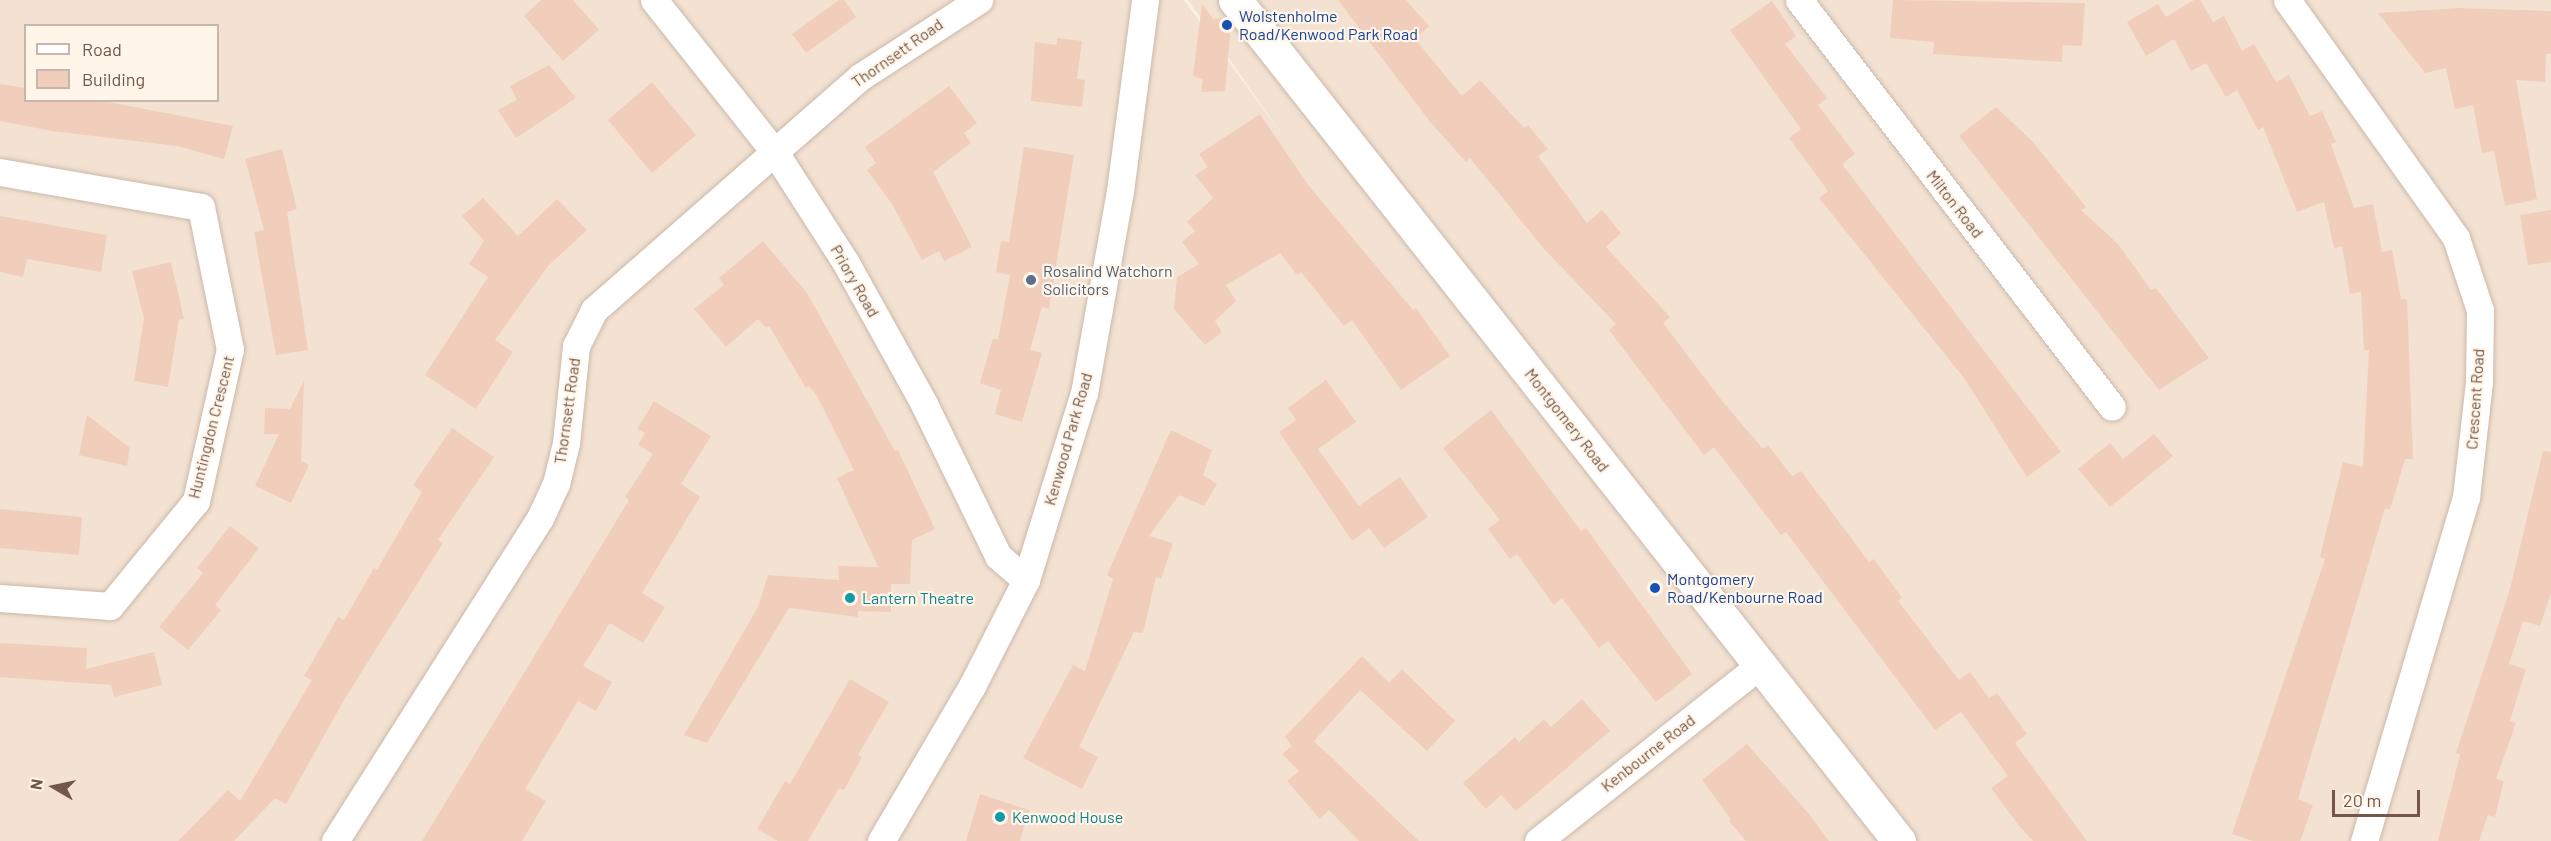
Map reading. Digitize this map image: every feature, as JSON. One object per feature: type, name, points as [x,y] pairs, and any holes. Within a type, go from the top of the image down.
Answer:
[{"type":"street","name":"Priory Road","points":[[654,0],[776,153],[846,263],[913,384],[998,556],[1026,580]]},
{"type":"street","name":"Thornsett Road","points":[[335,841],[540,518],[556,484],[566,443],[576,346],[594,310],[776,153],[860,76],[979,0]]},
{"type":"street","name":"Kenwood Park Road","points":[[881,841],[972,686],[1026,580],[1084,393],[1120,191],[1145,0]]},
{"type":"street","name":"Montgomery Road","points":[[1235,0],[1899,841]]},
{"type":"street","name":"Milton Road","points":[[1799,0],[2112,407]]},
{"type":"street","name":"Crescent Road","points":[[2287,0],[2456,238],[2480,310],[2479,382],[2466,497],[2364,841]]},
{"type":"street","name":"Huntingdon Crescent","points":[[0,172],[201,207],[230,349],[196,501],[110,606],[0,598]]},
{"type":"street","name":"Kenbourne Road","points":[[1538,841],[1759,666]]},
{"type":"shaded area","points":[[0,0],[1184,0],[1285,139],[1188,0],[2551,0],[2551,841],[0,841]]},
{"type":"building","points":[[541,0],[573,0],[599,30],[563,61],[524,16]]},
{"type":"building","points":[[839,0],[844,0],[856,17],[806,53],[792,34]]},
{"type":"building","points":[[1338,0],[1406,0],[1429,26],[1415,39],[1462,96],[1480,80],[1524,128],[1528,125],[1548,149],[1538,156],[1587,223],[1602,210],[1621,233],[1606,247],[1670,317],[1663,323],[1723,402],[1763,449],[1768,445],[1792,476],[1801,471],[1869,562],[1874,559],[1902,598],[1898,601],[1959,680],[1970,672],[1989,698],[1997,693],[2027,734],[2015,743],[2087,841],[2033,841],[2020,827],[1991,788],[2008,776],[1961,712],[1935,730],[1786,532],[1781,535],[1714,447],[1704,455],[1609,330],[1616,324],[1545,250],[1470,158],[1466,162],[1431,123]]},
{"type":"building","points":[[1893,0],[2085,3],[2082,46],[2063,45],[2062,62],[1933,54],[1934,42],[1890,38]]},
{"type":"building","points":[[2194,0],[2200,0],[2213,22],[2224,16],[2242,51],[2254,44],[2276,82],[2289,75],[2310,116],[2322,111],[2336,142],[2331,144],[2354,208],[2373,204],[2382,252],[2392,250],[2401,299],[2407,299],[2413,459],[2405,459],[2390,510],[2385,508],[2298,799],[2313,805],[2300,841],[2253,841],[2232,834],[2325,559],[2320,557],[2343,462],[2363,467],[2369,350],[2364,350],[2361,292],[2350,294],[2342,246],[2334,248],[2324,202],[2297,212],[2263,127],[2258,130],[2237,90],[2226,97],[2206,63],[2191,71],[2174,39],[2146,56],[2127,22],[2158,4],[2166,17]]},
{"type":"building","points":[[1772,1],[1796,36],[1785,44],[1827,98],[1818,105],[1855,154],[1842,164],[2061,452],[2027,477],[1964,378],[1819,198],[1828,191],[1789,138],[1801,129],[1730,30]]},
{"type":"building","points":[[1202,4],[1213,19],[1225,17],[1231,26],[1225,91],[1201,92],[1203,80],[1193,76]]},
{"type":"building","points":[[2459,8],[2551,11],[2551,54],[2546,54],[2545,82],[2516,80],[2537,199],[2505,206],[2494,151],[2482,153],[2473,105],[2455,109],[2446,68],[2425,73],[2378,13]]},
{"type":"building","points":[[1057,38],[1082,41],[1077,79],[1085,80],[1082,107],[1031,101],[1035,42],[1057,45]]},
{"type":"building","points":[[549,65],[576,98],[516,138],[498,110],[517,100],[510,86]]},
{"type":"building","points":[[652,82],[696,135],[652,173],[608,120]]},
{"type":"building","points":[[0,84],[24,88],[24,102],[108,102],[233,126],[224,159],[177,146],[52,131],[0,121]]},
{"type":"building","points":[[949,86],[977,123],[964,133],[971,143],[933,172],[972,247],[944,261],[939,251],[922,260],[892,204],[867,170],[876,163],[865,147]]},
{"type":"building","points":[[1996,107],[2033,142],[2086,207],[2081,210],[2118,244],[2151,290],[2156,288],[2209,358],[2159,390],[1959,136]]},
{"type":"building","points":[[1260,114],[1309,186],[1413,310],[1416,308],[1450,356],[1401,390],[1352,320],[1344,326],[1301,272],[1297,275],[1280,253],[1226,285],[1236,301],[1215,321],[1222,332],[1205,345],[1174,309],[1177,277],[1199,264],[1182,242],[1195,231],[1187,222],[1213,198],[1195,175],[1208,167],[1199,154]]},
{"type":"building","points":[[1024,147],[1074,155],[1049,309],[1042,307],[1030,350],[1042,353],[1022,422],[995,414],[1001,390],[980,383],[993,338],[998,340],[1010,275],[996,272],[1001,241],[1009,242]]},
{"type":"building","points":[[282,149],[297,209],[287,212],[308,350],[276,355],[254,232],[264,230],[245,159]]},
{"type":"building","points":[[483,198],[518,236],[557,199],[587,230],[548,266],[495,340],[513,352],[476,409],[425,375],[488,277],[469,264],[484,241],[462,216]]},
{"type":"building","points":[[2551,210],[2551,262],[2528,265],[2520,215]]},
{"type":"building","points":[[0,216],[107,235],[101,272],[27,259],[23,277],[0,272]]},
{"type":"building","points":[[763,241],[807,293],[895,451],[898,450],[935,529],[912,540],[910,584],[891,584],[891,612],[858,611],[858,617],[789,608],[707,743],[684,735],[758,607],[768,575],[839,580],[838,566],[878,567],[837,478],[854,470],[817,396],[809,386],[806,388],[769,326],[766,328],[758,319],[726,347],[694,309],[724,285],[719,278]]},
{"type":"building","points":[[171,262],[184,319],[179,320],[168,387],[134,381],[144,318],[132,271]]},
{"type":"building","points":[[1326,380],[1356,422],[1318,449],[1359,506],[1400,477],[1428,517],[1384,548],[1369,528],[1352,541],[1279,432],[1296,420],[1288,408]]},
{"type":"building","points":[[304,381],[301,461],[309,465],[291,503],[255,486],[279,434],[264,434],[265,408],[290,409]]},
{"type":"building","points":[[654,401],[711,436],[681,484],[700,497],[642,593],[665,607],[643,643],[610,623],[583,666],[612,682],[596,711],[578,701],[525,789],[546,801],[522,841],[422,841],[629,500],[625,497],[653,454],[638,445],[645,433],[637,429]]},
{"type":"building","points":[[1491,410],[1581,531],[1586,528],[1692,674],[1656,702],[1608,641],[1599,648],[1562,598],[1554,605],[1517,554],[1510,559],[1488,529],[1500,520],[1443,448]]},
{"type":"building","points":[[87,415],[130,448],[127,466],[79,455]]},
{"type":"building","points":[[452,428],[494,457],[438,540],[443,543],[344,700],[286,804],[275,798],[234,841],[178,841],[228,790],[240,801],[312,680],[304,676],[338,617],[344,620],[374,568],[377,570],[422,492],[413,485]]},
{"type":"building","points":[[1171,430],[1212,450],[1203,475],[1217,484],[1204,506],[1179,495],[1149,536],[1173,543],[1161,579],[1156,577],[1143,633],[1134,632],[1079,747],[1098,757],[1082,789],[1023,758],[1073,665],[1085,671],[1113,579],[1107,575]]},
{"type":"building","points":[[2154,434],[2173,456],[2110,507],[2078,469],[2110,443],[2123,459]]},
{"type":"building","points":[[2543,451],[2551,452],[2551,593],[2540,626],[2523,621],[2509,664],[2526,669],[2510,721],[2516,723],[2496,779],[2504,781],[2495,817],[2488,815],[2479,841],[2438,841],[2460,755],[2456,753],[2510,589]]},
{"type":"building","points":[[0,509],[82,517],[79,555],[0,548]]},
{"type":"building","points":[[230,526],[259,548],[215,605],[221,610],[188,650],[159,627],[203,573],[197,568]]},
{"type":"building","points":[[0,643],[87,648],[86,669],[154,652],[162,685],[114,697],[111,685],[0,677]]},
{"type":"building","points":[[1362,656],[1389,683],[1402,669],[1455,721],[1427,751],[1360,690],[1314,741],[1419,841],[1359,841],[1329,810],[1320,819],[1287,781],[1299,771],[1282,754],[1292,746],[1285,737]]},
{"type":"building","points":[[850,679],[889,702],[858,755],[862,757],[844,790],[839,788],[808,841],[778,841],[757,829],[785,781],[790,784]]},
{"type":"building","points":[[1582,699],[1610,731],[1516,811],[1501,795],[1486,809],[1463,783],[1515,737],[1519,742],[1544,719],[1551,727]]},
{"type":"building","points":[[1747,744],[1809,814],[1829,841],[1746,841],[1729,821],[1731,819],[1702,780]]},
{"type":"building","name":"Kenwood House","points":[[980,794],[1029,810],[1020,841],[966,841]]},
{"type":"place","name":"Wolstenholme Road/Kenwood Park Road","points":[[1227,25]]},
{"type":"place","name":"Rosalind Watchorn Solicitors","points":[[1031,280]]},
{"type":"place","name":"Montgomery Road/Kenbourne Road","points":[[1655,588]]},
{"type":"place","name":"Lantern Theatre","points":[[850,598]]},
{"type":"place","name":"Kenwood House","points":[[1000,817]]}]
